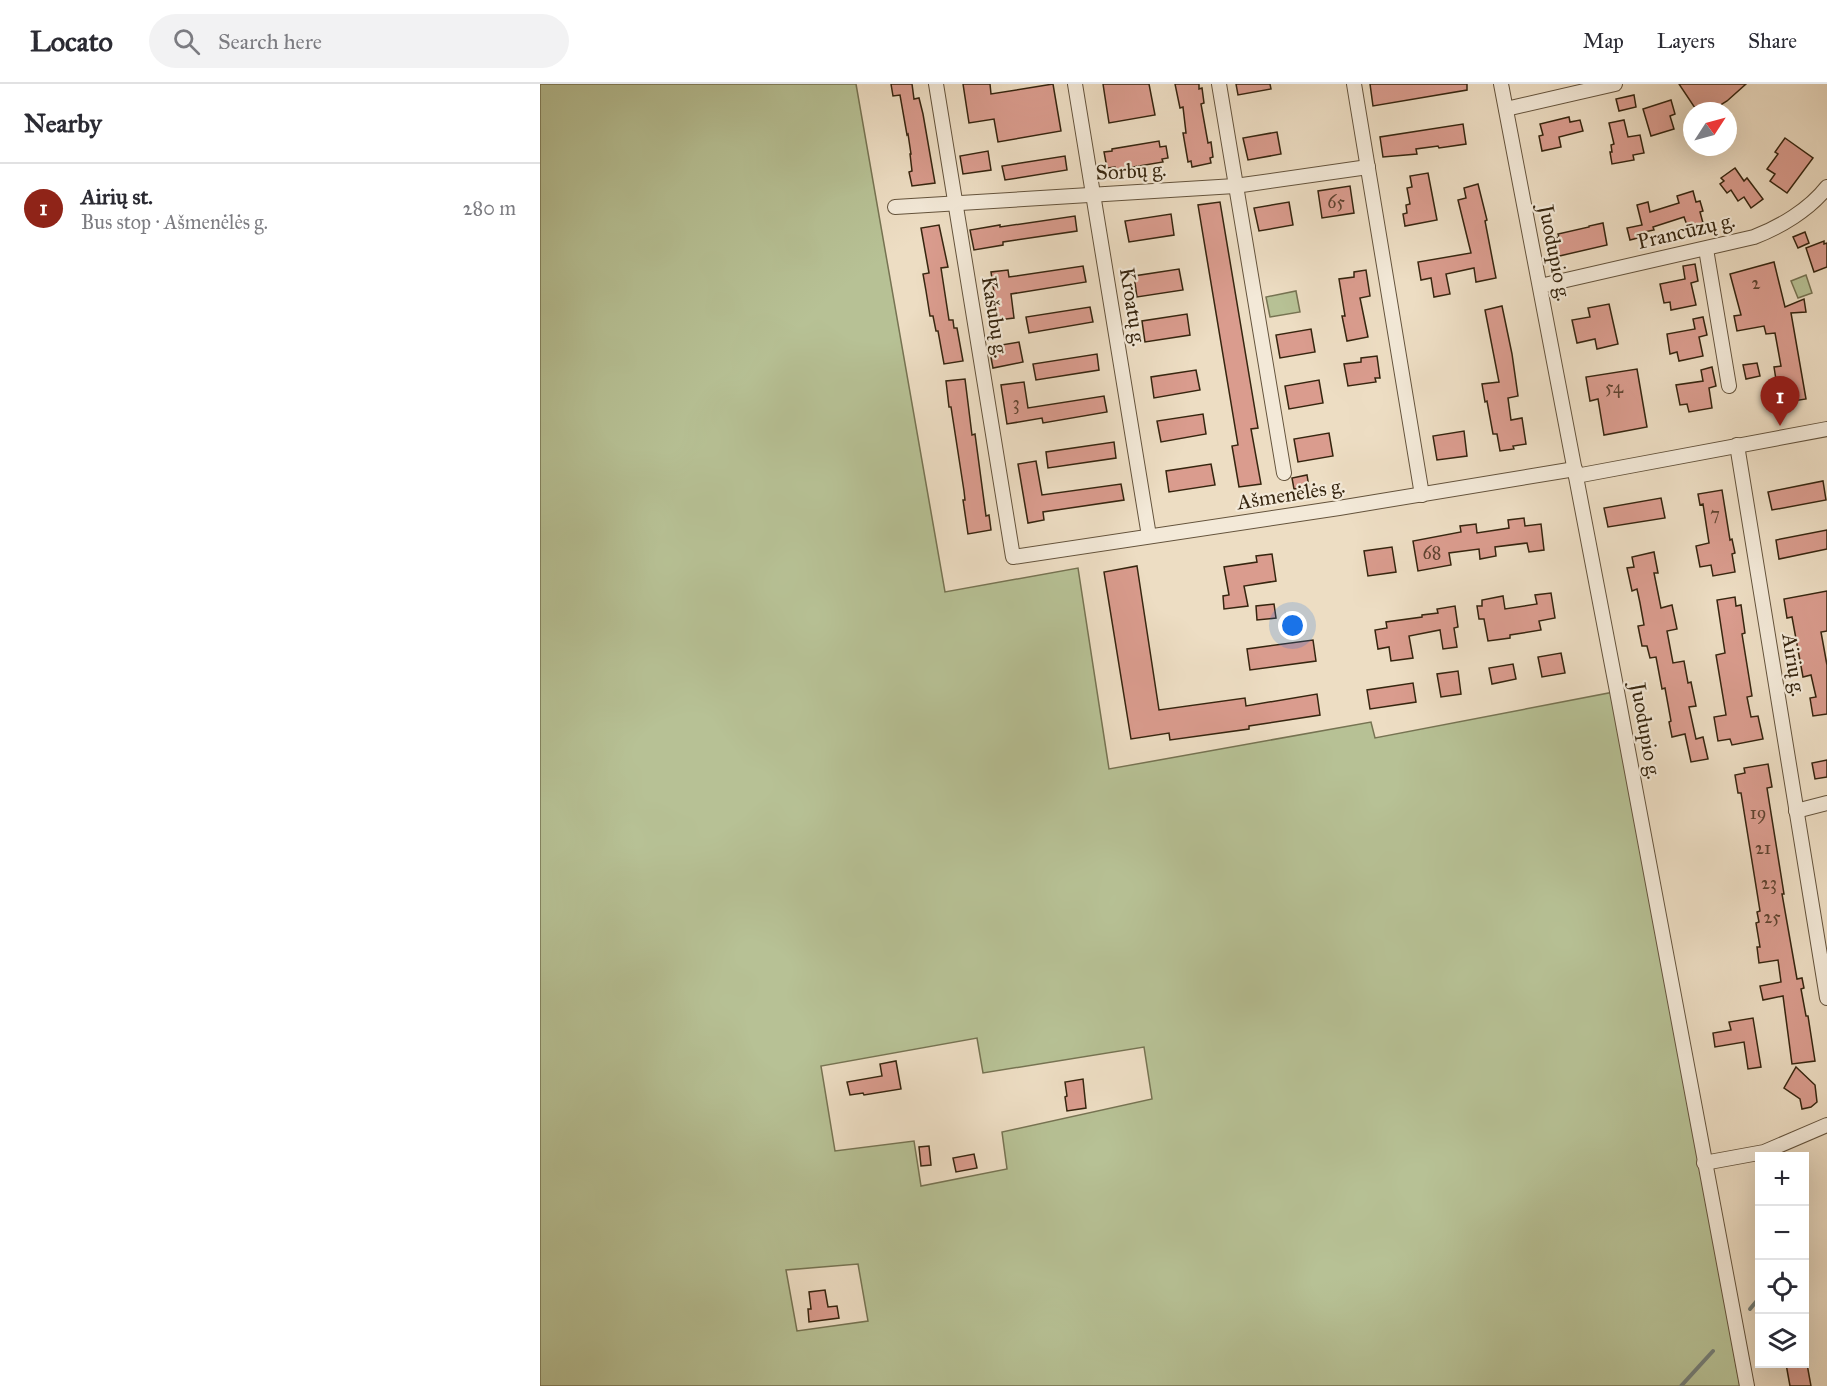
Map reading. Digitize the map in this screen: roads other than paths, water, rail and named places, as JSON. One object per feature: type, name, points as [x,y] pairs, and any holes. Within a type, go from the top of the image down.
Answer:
[{"type":"street","name":"Kašubų g.","points":[[936,84],[1013,557]]},
{"type":"street","name":"Kroatų g.","points":[[1075,84],[1149,536]]},
{"type":"street","points":[[1219,84],[1284,473]]},
{"type":"street","points":[[1354,84],[1422,495]]},
{"type":"street","name":"Juodupio g.","points":[[1501,84],[1747,1386]]},
{"type":"street","points":[[1506,109],[1615,84]]},
{"type":"street","name":"Sorbų g.","points":[[896,207],[1235,186],[1368,167]]},
{"type":"street","name":"Prancūzų g.","points":[[1540,286],[1754,237],[1769,231],[1824,197]]},
{"type":"street","points":[[1706,249],[1729,386]]},
{"type":"street","name":"Ašmenėlės g.","points":[[1013,557],[1576,472],[1827,429]]},
{"type":"street","name":"Airių g.","points":[[1737,445],[1796,811],[1823,954],[1827,998]]},
{"type":"street","points":[[1796,811],[1827,803]]},
{"type":"street","points":[[1704,1163],[1764,1152],[1827,1125]]},
{"type":"waterway","points":[[1750,1309],[1755,1303]]},
{"type":"waterway","points":[[1681,1386],[1713,1351]]},
{"type":"place","name":"Airių st.","points":[[1780,426]]}]
